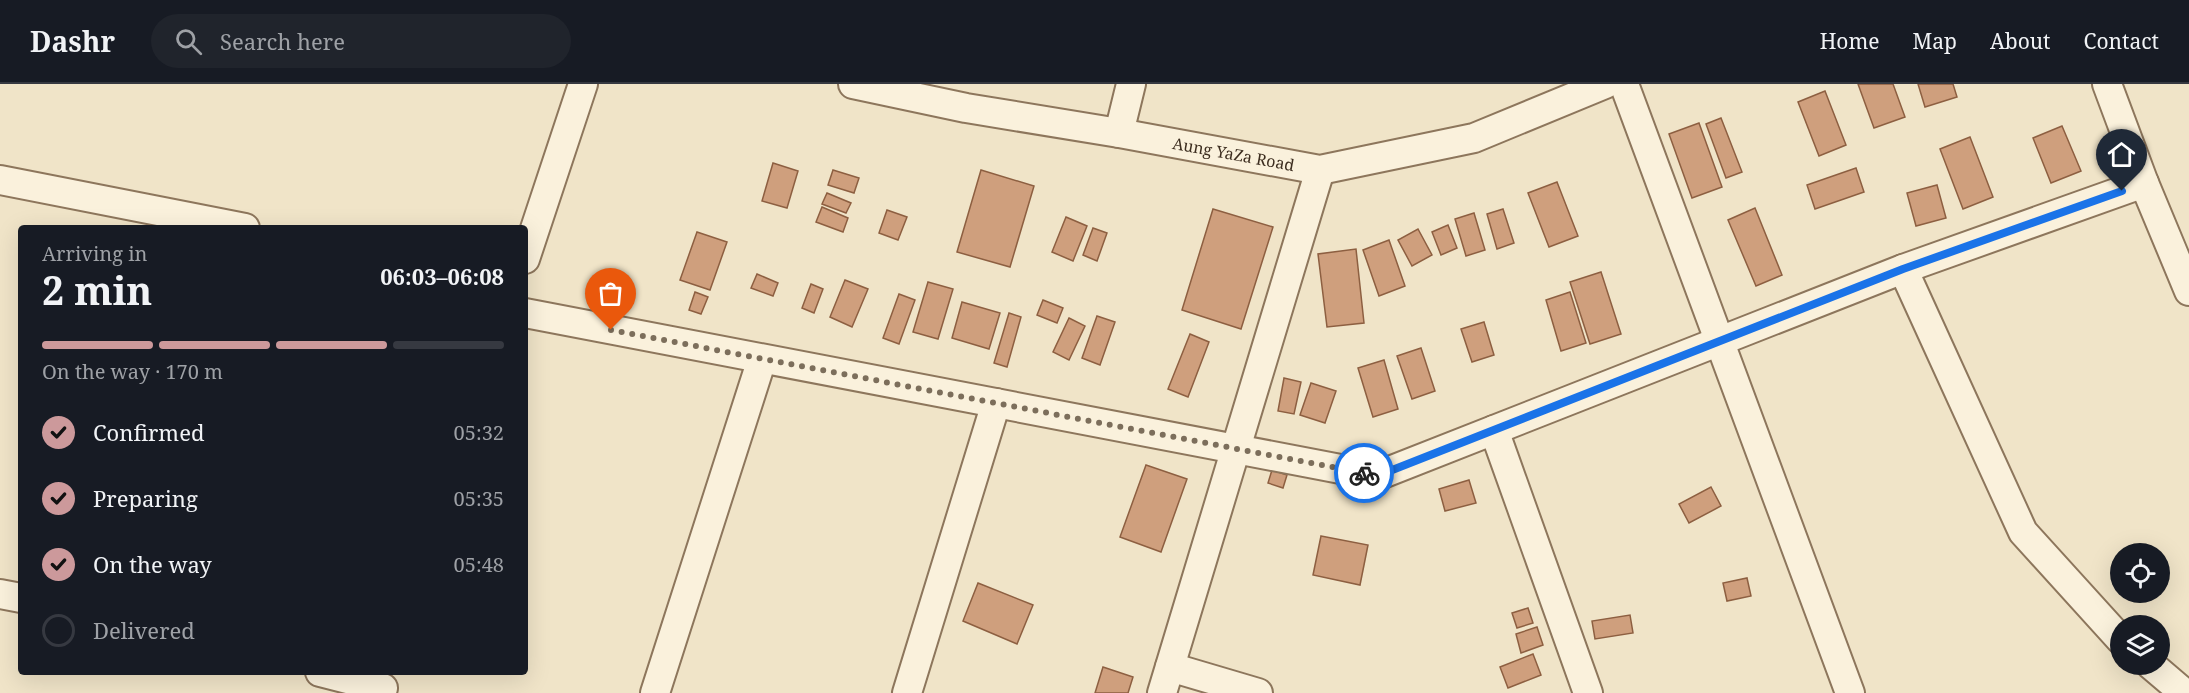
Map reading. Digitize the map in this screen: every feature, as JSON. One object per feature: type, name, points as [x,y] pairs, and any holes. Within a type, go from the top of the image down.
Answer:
[{"type":"street","points":[[528,250],[583,84]]},
{"type":"street","name":"Aung YaZa Road","points":[[853,84],[966,108],[1320,170],[1474,138],[1605,84]]},
{"type":"street","points":[[1119,133],[1131,84]]},
{"type":"street","points":[[1624,84],[1850,693]]},
{"type":"street","points":[[2107,84],[2144,183],[2189,291]]},
{"type":"street","points":[[1258,693],[1166,680],[1320,170]]},
{"type":"street","points":[[0,180],[230,225]]},
{"type":"street","points":[[528,314],[1377,476],[1903,269],[2144,183]]},
{"type":"street","points":[[1903,269],[2023,532],[2110,628]]},
{"type":"street","points":[[655,693],[762,359]]},
{"type":"street","points":[[907,693],[996,404]]},
{"type":"street","points":[[1494,430],[1588,693]]},
{"type":"street","points":[[0,594],[18,597]]},
{"type":"street","points":[[336,675],[384,684]]},
{"type":"street","points":[[2163,675],[2184,693]]},
{"type":"building","points":[[1858,84],[1893,84],[1905,117],[1874,128]]},
{"type":"building","points":[[1918,84],[1953,84],[1957,97],[1925,107]]},
{"type":"building","points":[[1825,91],[1846,145],[1819,156],[1798,102]]},
{"type":"building","points":[[1721,118],[1742,172],[1726,178],[1706,124]]},
{"type":"building","points":[[1699,123],[1722,187],[1692,198],[1669,134]]},
{"type":"building","points":[[2062,126],[2081,171],[2051,183],[2033,138]]},
{"type":"building","points":[[1970,137],[1993,197],[1963,209],[1940,149]]},
{"type":"building","points":[[773,163],[798,171],[787,208],[762,201]]},
{"type":"building","points":[[1856,168],[1864,192],[1815,209],[1807,185]]},
{"type":"building","points":[[833,170],[859,178],[854,193],[828,185]]},
{"type":"building","points":[[981,170],[1034,186],[1010,267],[957,252]]},
{"type":"building","points":[[1557,182],[1578,236],[1549,247],[1528,193]]},
{"type":"building","points":[[1937,185],[1946,218],[1916,226],[1907,193]]},
{"type":"building","points":[[827,193],[851,203],[846,213],[822,204]]},
{"type":"building","points":[[822,207],[848,218],[843,232],[816,222]]},
{"type":"building","points":[[1755,208],[1782,275],[1756,286],[1728,220]]},
{"type":"building","points":[[1213,209],[1273,227],[1241,329],[1182,310]]},
{"type":"building","points":[[1503,209],[1514,243],[1497,249],[1487,214]]},
{"type":"building","points":[[887,210],[907,217],[898,240],[879,233]]},
{"type":"building","points":[[1474,213],[1485,250],[1466,256],[1455,219]]},
{"type":"building","points":[[1066,217],[1087,226],[1073,261],[1052,252]]},
{"type":"building","points":[[1448,225],[1457,248],[1441,255],[1432,232]]},
{"type":"building","points":[[1093,228],[1107,233],[1097,261],[1083,255]]},
{"type":"building","points":[[1418,229],[1432,255],[1412,266],[1398,240]]},
{"type":"building","points":[[697,232],[727,242],[710,290],[680,280]]},
{"type":"building","points":[[1389,240],[1405,286],[1379,296],[1363,250]]},
{"type":"building","points":[[1356,249],[1364,323],[1327,327],[1318,254]]},
{"type":"building","points":[[1601,272],[1621,334],[1590,344],[1570,282]]},
{"type":"building","points":[[757,274],[778,283],[773,296],[751,288]]},
{"type":"building","points":[[845,280],[868,289],[852,327],[830,317]]},
{"type":"building","points":[[928,282],[953,289],[938,339],[913,332]]},
{"type":"building","points":[[811,284],[823,289],[814,313],[802,308]]},
{"type":"building","points":[[695,292],[708,297],[701,314],[689,310]]},
{"type":"building","points":[[1570,292],[1586,343],[1561,351],[1546,300]]},
{"type":"building","points":[[899,294],[915,300],[899,344],[883,338]]},
{"type":"building","points":[[1043,300],[1063,308],[1057,323],[1037,315]]},
{"type":"building","points":[[962,302],[1000,313],[989,349],[952,338]]},
{"type":"building","points":[[1009,313],[1021,317],[1007,367],[994,363]]},
{"type":"building","points":[[1097,316],[1115,322],[1100,365],[1082,358]]},
{"type":"building","points":[[1069,318],[1085,326],[1069,360],[1053,352]]},
{"type":"building","points":[[1484,322],[1494,355],[1472,362],[1461,329]]},
{"type":"building","points":[[1190,334],[1209,342],[1188,397],[1168,389]]},
{"type":"building","points":[[1421,348],[1435,391],[1412,399],[1397,356]]},
{"type":"building","points":[[1384,360],[1398,409],[1373,417],[1358,368]]},
{"type":"building","points":[[1284,378],[1301,382],[1294,414],[1278,411]]},
{"type":"building","points":[[1311,383],[1336,391],[1325,423],[1300,415]]},
{"type":"building","points":[[1146,465],[1187,479],[1161,552],[1120,537]]},
{"type":"building","points":[[1272,470],[1287,475],[1283,488],[1268,483]]},
{"type":"building","points":[[1469,480],[1476,503],[1445,511],[1439,489]]},
{"type":"building","points":[[1711,487],[1721,506],[1689,523],[1679,504]]},
{"type":"building","points":[[1321,536],[1368,545],[1360,585],[1313,575]]},
{"type":"building","points":[[1747,578],[1751,596],[1727,601],[1723,583]]},
{"type":"building","points":[[978,583],[1033,605],[1017,644],[963,621]]},
{"type":"building","points":[[1528,608],[1533,623],[1517,628],[1512,613]]},
{"type":"building","points":[[1630,615],[1633,633],[1595,639],[1592,621]]},
{"type":"building","points":[[1537,627],[1543,645],[1521,653],[1516,634]]},
{"type":"building","points":[[1533,654],[1541,675],[1508,688],[1500,667]]},
{"type":"building","points":[[1103,667],[1133,677],[1128,693],[1095,693]]},
{"type":"way so far","points":[[611,330],[1364,473]]},
{"type":"route","points":[[1364,473],[1377,476],[1903,269],[2122,191]]}]
